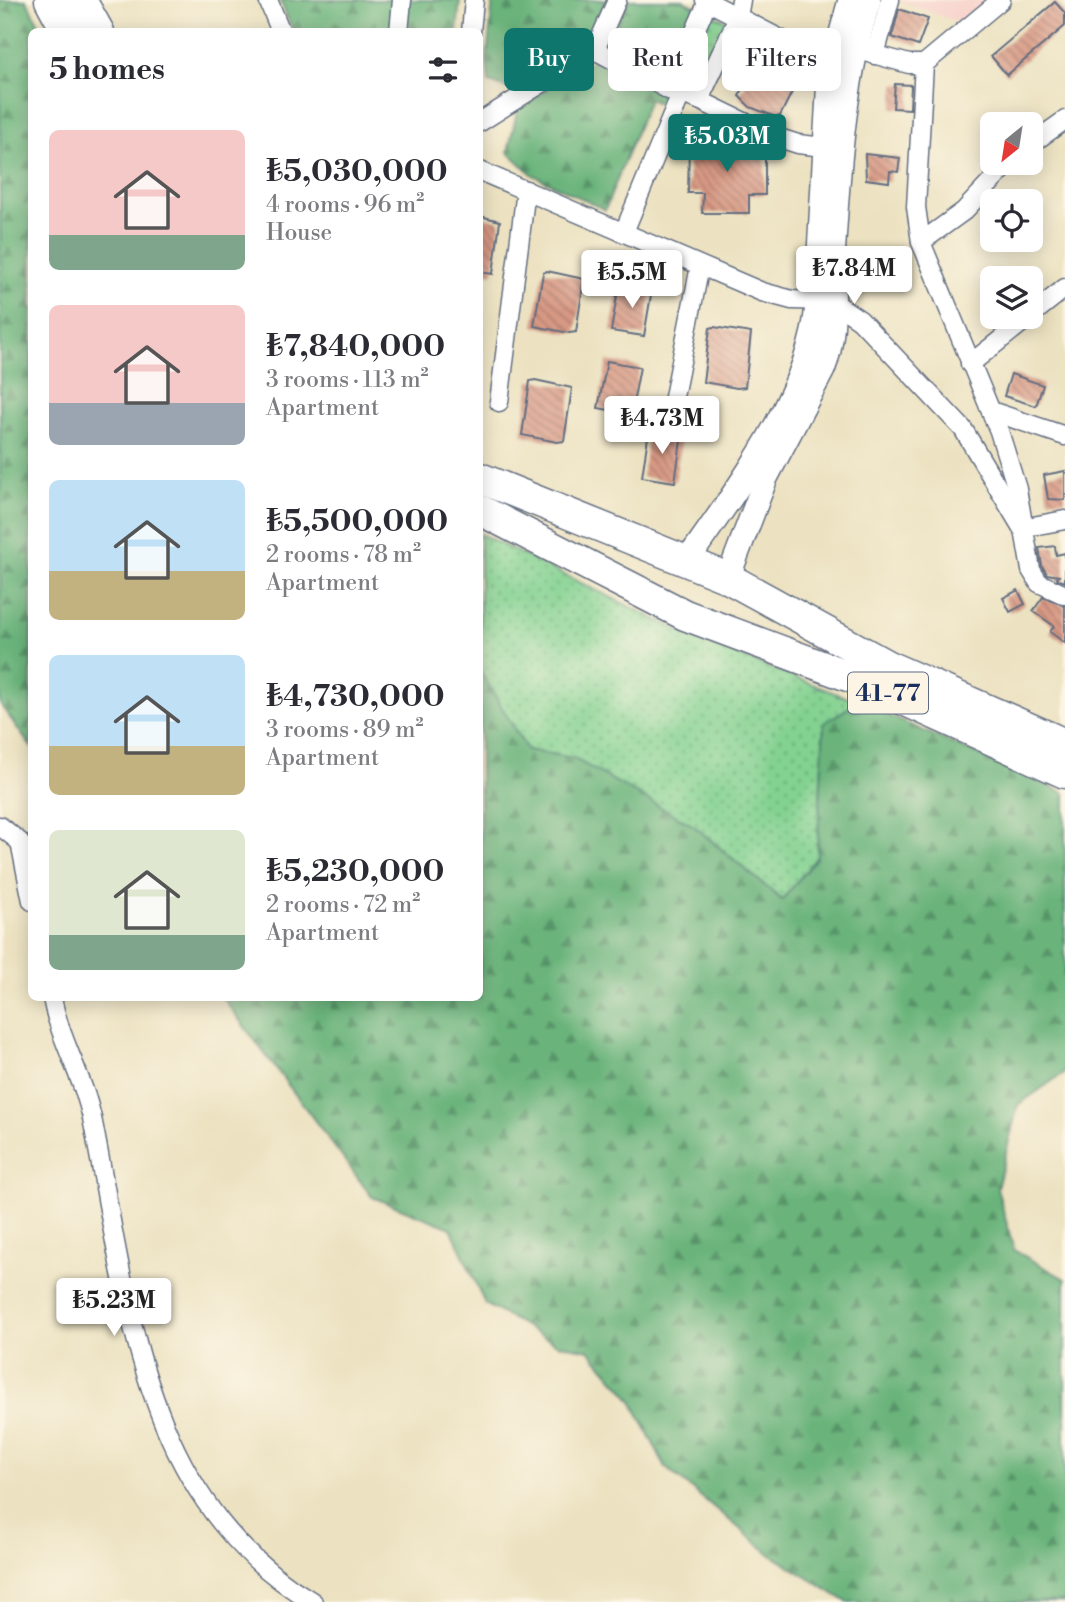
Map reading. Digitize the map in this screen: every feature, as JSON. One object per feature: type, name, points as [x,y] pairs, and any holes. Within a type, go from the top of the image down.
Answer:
[{"type":"highway","points":[[50,0],[65,28]]},
{"type":"highway","points":[[81,0],[97,28]]},
{"type":"highway","points":[[483,479],[728,578],[729,589],[724,608],[706,623],[659,604],[483,512]]},
{"type":"highway","points":[[659,604],[661,583],[667,574],[687,561]]},
{"type":"highway","name":"41-77","points":[[728,578],[886,665],[1065,744]]},
{"type":"highway","name":"41-77","points":[[706,623],[864,682],[1065,773]]},
{"type":"main road","points":[[841,31],[850,0]]},
{"type":"main road","points":[[687,561],[738,488],[799,378],[815,334],[825,301],[848,88],[865,52],[869,0]]},
{"type":"main road","points":[[728,578],[766,478],[827,360],[824,147],[829,91]]},
{"type":"street","points":[[268,0],[279,28]]},
{"type":"street","points":[[399,28],[402,0]]},
{"type":"street","points":[[471,28],[474,0]]},
{"type":"street","points":[[617,0],[594,50],[773,136],[798,144],[824,147]]},
{"type":"street","points":[[890,0],[865,52],[909,64],[924,64],[1001,0]]},
{"type":"street","points":[[624,232],[683,95],[707,1],[739,8],[771,28]]},
{"type":"street","points":[[683,95],[739,8]]},
{"type":"street","points":[[924,64],[916,207],[921,242],[991,411],[1017,489],[1022,527],[1034,577],[1039,583],[1065,595]]},
{"type":"street","points":[[483,119],[528,91]]},
{"type":"street","points":[[1043,136],[1065,120]]},
{"type":"street","points":[[483,172],[774,297],[825,301],[860,320],[963,429],[1022,527]]},
{"type":"street","points":[[921,242],[964,211],[998,175]]},
{"type":"street","points":[[499,402],[526,190]]},
{"type":"street","points":[[669,422],[700,266]]},
{"type":"street","points":[[1043,306],[1065,288]]},
{"type":"street","points":[[970,364],[1014,329]]},
{"type":"street","points":[[991,411],[1065,436]]},
{"type":"street","points":[[1022,527],[1065,520]]},
{"type":"street","points":[[0,826],[20,842],[28,881]]},
{"type":"street","points":[[52,1001],[93,1119],[125,1302],[154,1404],[176,1450],[222,1523],[277,1575],[313,1602]]},
{"type":"shaded area","points":[[897,0],[990,0],[963,24]]},
{"type":"green space","points":[[0,0],[26,0],[41,28],[28,28],[28,743],[0,704]]},
{"type":"green space","points":[[280,0],[396,0],[393,28],[292,28]]},
{"type":"green space","points":[[407,0],[460,0],[457,28],[404,28]]},
{"type":"green space","points":[[493,0],[607,0],[594,28],[504,28],[504,87],[489,82],[487,59]]},
{"type":"green space","points":[[628,0],[683,0],[698,8],[689,28],[615,28]]},
{"type":"green space","points":[[711,14],[727,21],[708,63],[708,28],[705,28]]},
{"type":"green space","points":[[594,60],[608,65],[608,91],[661,91],[669,95],[664,105],[649,99],[605,210],[533,175],[508,152],[518,107],[544,91],[594,91]]},
{"type":"green space","points":[[483,535],[696,639],[858,702],[824,723],[817,857],[782,901],[694,826],[573,758],[527,750],[483,676]]},
{"type":"green space","points":[[483,676],[527,750],[573,758],[694,826],[782,900],[817,857],[824,723],[858,702],[1065,793],[1065,1072],[1018,1105],[997,1188],[1014,1250],[1065,1279],[1065,1602],[847,1602],[773,1556],[665,1467],[631,1399],[589,1350],[557,1344],[485,1304],[451,1228],[372,1197],[225,1001],[483,1001]]},
{"type":"building","points":[[1055,2],[1065,13],[1065,26],[1007,75],[991,56]]},
{"type":"building","points":[[899,9],[928,19],[918,46],[892,37]]},
{"type":"building","points":[[895,84],[911,85],[910,109],[893,108]]},
{"type":"building","points":[[742,91],[792,91],[780,116],[776,117],[750,107],[739,96]]},
{"type":"building","points":[[727,133],[733,139],[752,139],[752,147],[765,147],[765,195],[749,195],[749,213],[702,213],[703,193],[688,193],[689,144],[703,145],[703,140],[721,140]]},
{"type":"building","points":[[865,154],[900,158],[898,172],[890,171],[889,182],[866,179]]},
{"type":"building","points":[[483,217],[500,221],[493,274],[483,272]]},
{"type":"building","points":[[547,271],[584,279],[576,332],[534,326],[543,273]]},
{"type":"building","points":[[619,284],[652,289],[644,336],[611,331]]},
{"type":"building","points":[[710,328],[751,333],[745,387],[703,382]]},
{"type":"building","points":[[607,361],[640,367],[631,414],[598,408]]},
{"type":"building","points":[[1011,374],[1043,385],[1036,406],[1004,396]]},
{"type":"building","points":[[530,381],[572,388],[564,441],[522,435]]},
{"type":"building","points":[[649,430],[682,434],[675,482],[642,477]]},
{"type":"building","points":[[1065,471],[1065,500],[1048,499],[1044,475]]},
{"type":"building","points":[[1055,546],[1056,555],[1065,553],[1065,582],[1057,579],[1059,576],[1047,574],[1042,566],[1039,548]]},
{"type":"building","points":[[1018,590],[1025,604],[1010,612],[1003,598]]},
{"type":"building","points":[[1043,597],[1065,606],[1065,643],[1050,632],[1054,626],[1033,611]]}]
